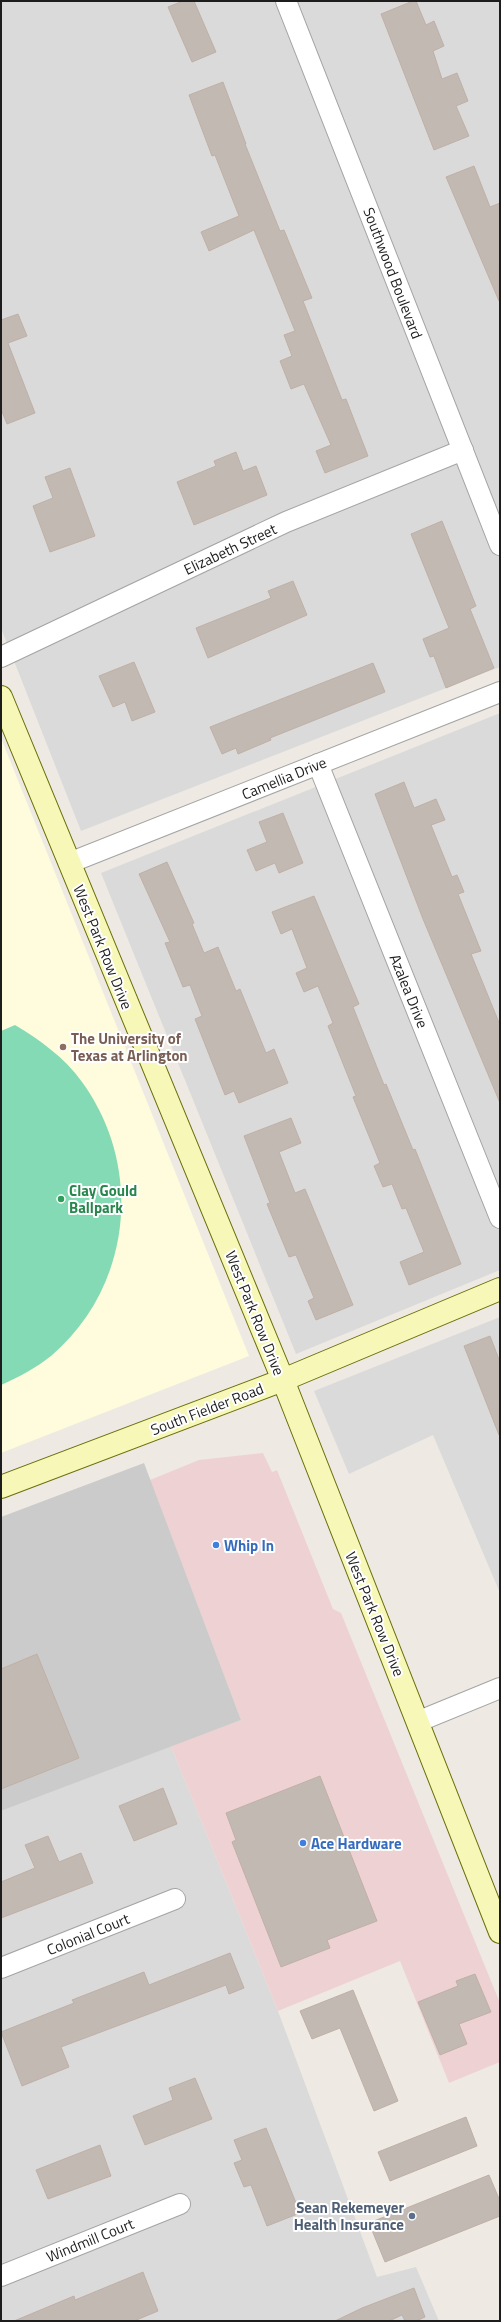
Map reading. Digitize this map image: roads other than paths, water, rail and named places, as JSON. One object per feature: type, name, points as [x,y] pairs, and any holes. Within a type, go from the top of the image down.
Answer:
[{"type":"main road","name":"West Park Row Drive","points":[[1,697],[282,1380],[500,1932]]},
{"type":"main road","name":"South Fielder Road","points":[[1,1487],[282,1380],[500,1289]]},
{"type":"street","name":"Southwood Boulevard","points":[[286,1],[500,545]]},
{"type":"street","name":"Elizabeth Street","points":[[1,657],[286,522],[463,450]]},
{"type":"street","name":"Camellia Drive","points":[[69,863],[500,692]]},
{"type":"street","name":"Azalea Drive","points":[[318,764],[500,1218]]},
{"type":"street","points":[[417,1722],[500,1688]]},
{"type":"street","name":"Colonial Court","points":[[1,1968],[175,1899]]},
{"type":"street","name":"Windmill Court","points":[[1,2276],[180,2204]]},
{"type":"place","name":"The University of Texas at Arlington","points":[[63,1047]]},
{"type":"place","name":"Clay Gould Ballpark","points":[[61,1199]]},
{"type":"place","name":"Whip In","points":[[216,1545]]},
{"type":"place","name":"Ace Hardware","points":[[303,1843]]},
{"type":"place","name":"Sean Rekemeyer Health Insurance","points":[[412,2216]]}]
